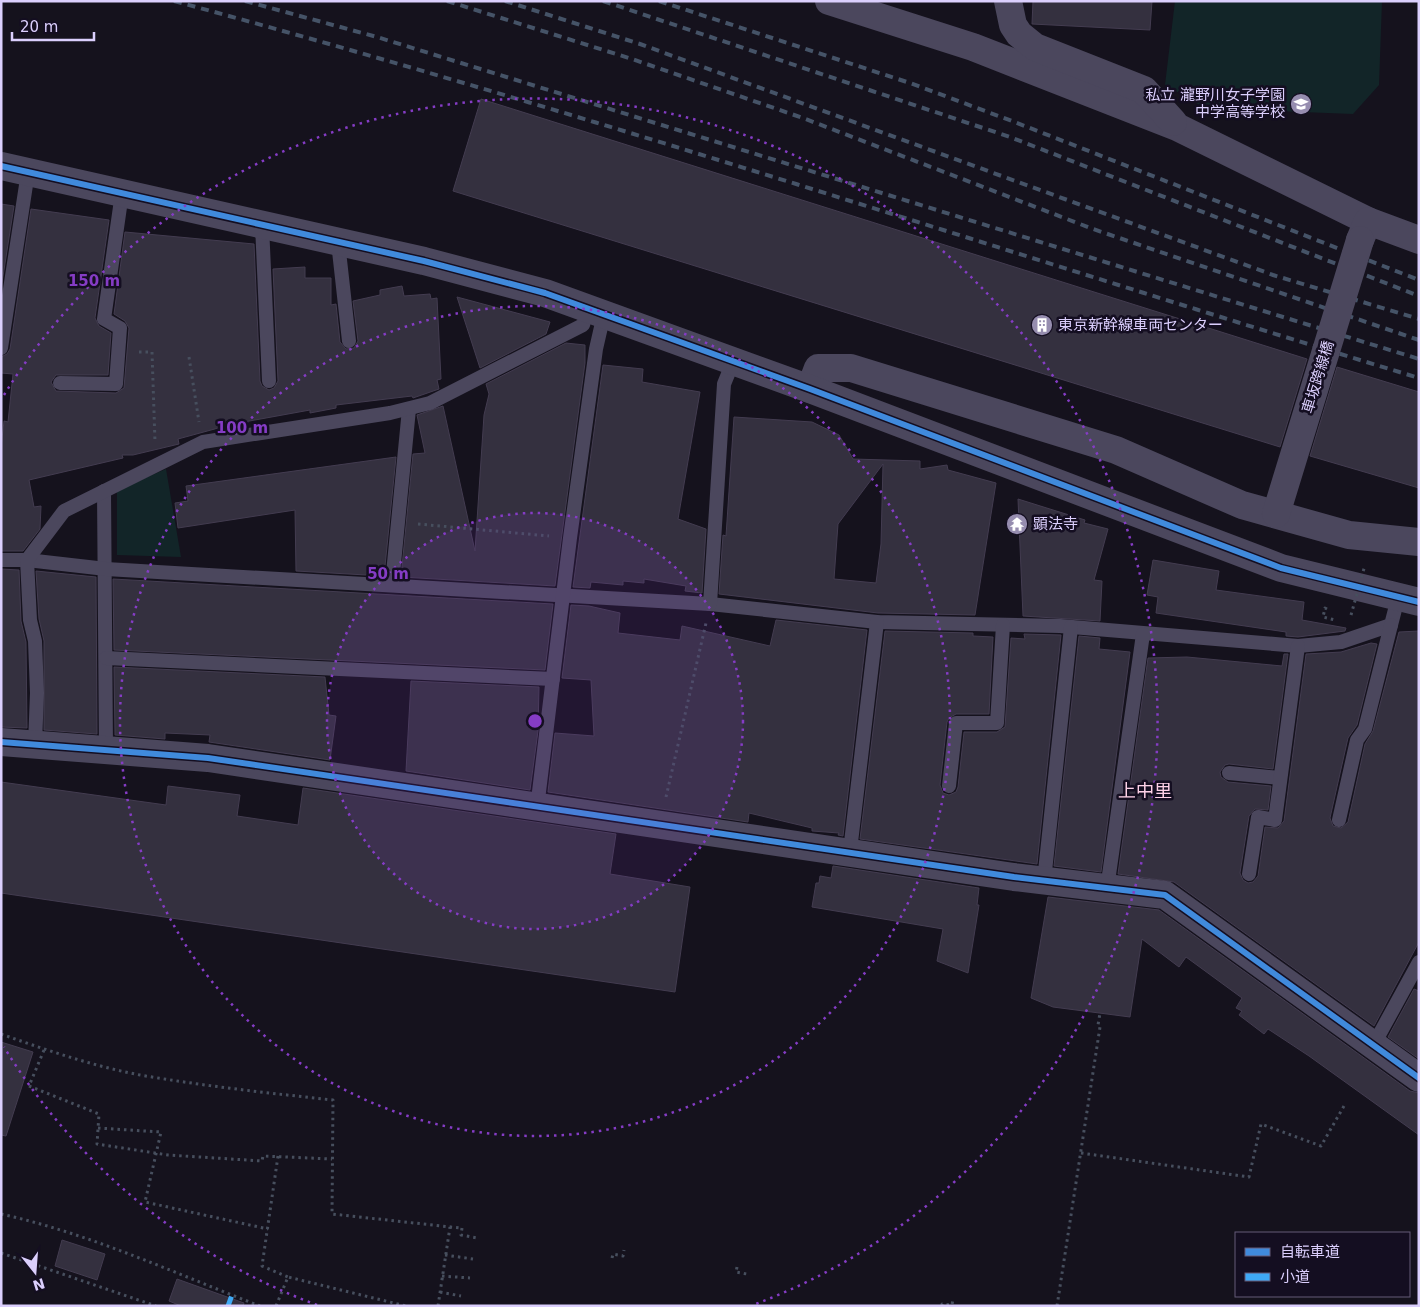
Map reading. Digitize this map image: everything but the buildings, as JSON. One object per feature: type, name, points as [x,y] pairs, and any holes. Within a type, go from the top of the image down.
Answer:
[{"type":"street","points":[[829,1],[972,47],[1177,127],[1364,230],[1419,240]]},
{"type":"street","points":[[1008,1],[1014,25],[1019,34],[1035,47],[1144,90],[1177,127]]},
{"type":"street","points":[[1,166],[424,262],[545,293],[732,362],[810,388],[1281,568],[1408,600]]},
{"type":"street","name":"車坂跨線橋","points":[[1276,514],[1364,230]]},
{"type":"street","points":[[810,388],[818,368],[851,368],[1116,450],[1242,505],[1349,536],[1419,542]]},
{"type":"street","points":[[1,742],[106,748],[208,758],[537,808],[1044,881],[1165,895],[1419,1078]]},
{"type":"lane","points":[[1,348],[28,172]]},
{"type":"lane","points":[[60,383],[116,384],[120,328],[104,319],[122,193]]},
{"type":"lane","points":[[262,225],[270,381]]},
{"type":"lane","points":[[338,242],[349,341]]},
{"type":"lane","points":[[35,744],[37,693],[35,641],[30,620],[27,560],[64,511],[203,442],[408,409],[430,402],[468,385],[583,325],[596,311]]},
{"type":"lane","points":[[537,808],[570,538],[596,349],[596,311]]},
{"type":"lane","points":[[710,604],[724,384],[732,362]]},
{"type":"lane","points":[[392,584],[400,522],[408,409]]},
{"type":"lane","points":[[104,491],[106,748]]},
{"type":"lane","points":[[1,560],[27,560],[106,569],[392,584],[710,604],[877,622],[1071,627],[1298,646],[1341,642],[1391,625]]},
{"type":"lane","points":[[1339,820],[1357,740],[1365,729],[1391,625],[1408,600]]},
{"type":"lane","points":[[850,852],[877,622]]},
{"type":"lane","points":[[949,786],[956,723],[997,723],[1003,626]]},
{"type":"lane","points":[[1044,881],[1071,627]]},
{"type":"lane","points":[[1107,889],[1143,634]]},
{"type":"lane","points":[[1249,874],[1258,817],[1275,820],[1298,646]]},
{"type":"lane","points":[[106,658],[553,679]]},
{"type":"lane","points":[[1229,773],[1280,778]]},
{"type":"lane","points":[[1373,1046],[1419,962]]},
{"type":"path","points":[[119,351],[152,352],[155,466]]},
{"type":"path","points":[[188,356],[203,442]]},
{"type":"path","points":[[400,522],[570,538]]},
{"type":"path","points":[[1351,615],[1365,565]]},
{"type":"path","points":[[660,825],[710,604]]},
{"type":"path","points":[[1323,617],[1325,608]]},
{"type":"path","points":[[1057,1306],[1100,1027],[1098,1025],[1100,1013]]},
{"type":"path","points":[[1,1034],[44,1050],[138,1074],[219,1087],[332,1100],[332,1214],[461,1228],[461,1236],[477,1238]]},
{"type":"path","points":[[44,1050],[29,1086],[99,1114],[97,1144],[156,1153],[262,1161],[263,1156],[332,1159]]},
{"type":"path","points":[[1081,1153],[1249,1177],[1260,1124],[1321,1146],[1344,1106]]},
{"type":"path","points":[[98,1128],[160,1132],[146,1202],[268,1230]]},
{"type":"path","points":[[278,1156],[262,1266],[288,1277],[406,1306]]},
{"type":"path","points":[[1,1214],[85,1237],[158,1264],[260,1306]]},
{"type":"path","points":[[438,1306],[450,1227]]},
{"type":"path","points":[[612,1258],[613,1254],[623,1256],[624,1250]]},
{"type":"path","points":[[1,1253],[156,1306]]},
{"type":"path","points":[[445,1255],[473,1259]]},
{"type":"path","points":[[737,1267],[736,1272],[747,1274],[746,1277]]},
{"type":"path","points":[[442,1276],[470,1278]]},
{"type":"path","points":[[276,1306],[288,1277]]},
{"type":"path","points":[[440,1292],[461,1296]]},
{"type":"path","points":[[942,1306],[942,1304],[952,1305],[953,1298]]},
{"type":"green space","points":[[1175,1],[1382,1],[1379,85],[1353,114],[1205,108],[1165,85]]},
{"type":"green space","points":[[166,469],[181,557],[117,555],[117,490]]},
{"type":"railway","points":[[174,1],[331,44],[643,137],[1419,378]]},
{"type":"railway","points":[[245,1],[377,37],[1419,359]]},
{"type":"railway","points":[[447,1],[632,59],[803,118],[1093,229],[1419,340]]},
{"type":"railway","points":[[505,1],[640,44],[1273,275],[1419,319]]},
{"type":"railway","points":[[603,1],[1010,137],[1419,296]]},
{"type":"railway","points":[[659,1],[910,83],[1419,280]]},
{"type":"marked path","points":[[228,1306],[232,1295]]},
{"type":"cycle path","points":[[1,166],[424,261],[545,293],[810,389],[1281,568],[1419,602]]},
{"type":"cycle path","points":[[1,742],[208,758],[1014,877],[1165,895],[1419,1078]]},
{"type":"place","name":"私立 瀧野川女子学園 中学高等学校","points":[[1301,104]]},
{"type":"place","name":"東京新幹線車両センター","points":[[1042,325]]},
{"type":"place","name":"顕法寺","points":[[1017,524]]},
{"type":"district","name":"上中里","points":[[1145,790]]}]
